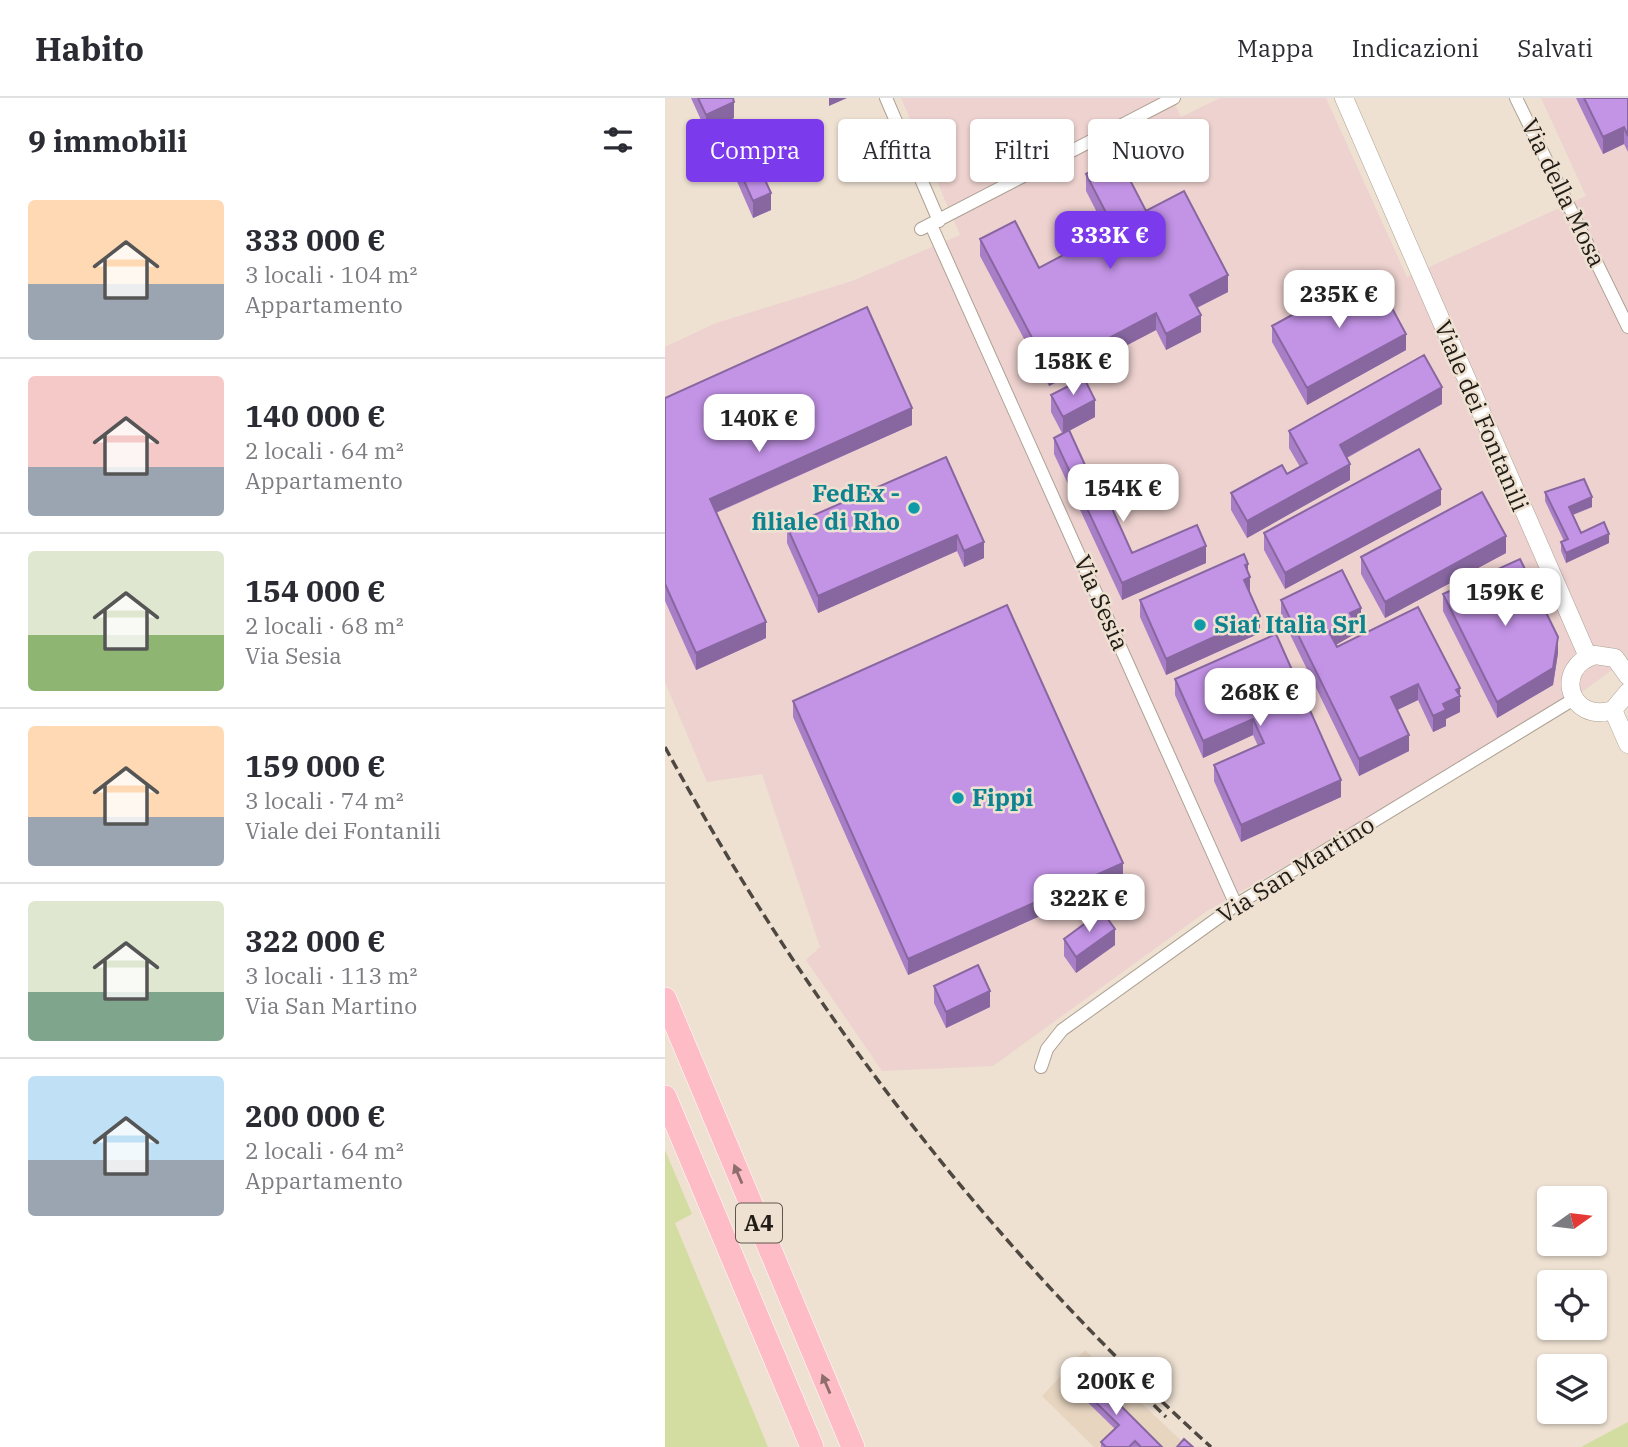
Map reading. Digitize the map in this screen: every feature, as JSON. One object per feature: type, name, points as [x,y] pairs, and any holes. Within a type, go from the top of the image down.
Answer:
[{"type":"highway","name":"A4","points":[[665,999],[853,1447]]},
{"type":"highway","name":"A4","points":[[665,1097],[812,1447]]},
{"type":"main road","name":"Viale dei Fontanili","points":[[1344,98],[1588,656]]},
{"type":"main road","points":[[1625,665],[1602,654],[1588,656],[1571,675],[1574,699],[1594,713],[1613,710],[1628,692]]},
{"type":"main road","points":[[1613,710],[1628,744]]},
{"type":"street","name":"Via Sesia","points":[[886,98],[931,225],[1236,905]]},
{"type":"street","points":[[931,225],[1174,98]]},
{"type":"street","name":"Via della Mosa","points":[[1516,98],[1628,327]]},
{"type":"street","name":"Via San Martino","points":[[1041,1067],[1047,1049],[1062,1030],[1236,905],[1574,699]]},
{"type":"shaded area","points":[[901,98],[1172,98],[1181,117],[1220,98],[1326,98],[1407,277],[1586,196],[1541,98],[1628,98],[1628,658],[1562,707],[1207,911],[993,1066],[882,1071],[806,960],[820,947],[762,774],[707,782],[665,682],[665,347],[716,323],[852,281],[960,235],[937,182],[956,182],[956,119],[910,119]]},
{"type":"shaded area","points":[[1085,1350],[1188,1447],[1094,1447],[1042,1396]]},
{"type":"green space","points":[[665,1150],[692,1214],[675,1223],[768,1447],[665,1447]]},
{"type":"green space","points":[[1628,1422],[1628,1447],[1581,1447]]},
{"type":"building","points":[[698,98],[733,98],[734,102],[706,115]]},
{"type":"building","points":[[1584,98],[1628,98],[1628,136],[1624,127],[1603,137]]},
{"type":"building","points":[[745,182],[766,182],[771,193],[753,201]]},
{"type":"building","points":[[1090,182],[1131,182],[1146,211],[1184,191],[1228,275],[1190,295],[1201,315],[1166,334],[1156,313],[1049,370],[980,239],[1015,221],[1039,268],[1114,228]]},
{"type":"building","points":[[1372,271],[1406,334],[1307,388],[1272,326]]},
{"type":"building","points":[[867,307],[912,408],[710,499],[766,622],[696,653],[665,584],[665,398]]},
{"type":"building","points":[[1424,355],[1442,387],[1340,445],[1350,464],[1247,521],[1231,493],[1282,465],[1287,474],[1307,463],[1289,431]]},
{"type":"building","points":[[1084,378],[1095,400],[1063,417],[1051,395]]},
{"type":"building","points":[[1069,430],[1100,498],[1106,495],[1132,553],[1197,525],[1206,546],[1122,583],[1054,438]]},
{"type":"building","points":[[1419,449],[1441,489],[1285,573],[1264,533]]},
{"type":"building","name":"FedEx - filiale di Rho","points":[[946,457],[984,542],[964,551],[957,535],[818,596],[787,527]]},
{"type":"building","points":[[1584,479],[1592,497],[1569,507],[1581,533],[1604,522],[1609,534],[1566,553],[1561,542],[1568,539],[1545,492]]},
{"type":"building","points":[[1482,492],[1506,536],[1385,602],[1361,557]]},
{"type":"building","name":"Siat Italia Srl","points":[[1244,554],[1250,577],[1244,580],[1260,616],[1166,659],[1140,600]]},
{"type":"building","points":[[1520,559],[1558,637],[1553,668],[1497,702],[1443,594]]},
{"type":"building","points":[[1342,570],[1361,608],[1350,613],[1353,619],[1329,632],[1337,647],[1418,607],[1460,688],[1456,690],[1460,696],[1443,704],[1446,710],[1433,716],[1418,684],[1391,697],[1409,735],[1359,759],[1281,600]]},
{"type":"building","name":"Fippi","points":[[1007,605],[1123,863],[908,959],[793,701]]},
{"type":"building","points":[[1276,634],[1341,780],[1241,825],[1214,765],[1264,743],[1253,719],[1203,741],[1175,679]]},
{"type":"building","points":[[1102,911],[1115,929],[1076,957],[1064,939]]},
{"type":"building","points":[[978,965],[990,991],[946,1012],[934,986]]},
{"type":"building","points":[[1084,1369],[1162,1447],[1141,1447],[1135,1441],[1129,1447],[1106,1447],[1101,1442],[1119,1425],[1073,1380]]},
{"type":"building","points":[[1184,1439],[1193,1447],[1177,1447]]},
{"type":"railway","points":[[665,747],[720,844],[779,938],[842,1031],[908,1120],[979,1207],[1053,1291],[1130,1371],[1211,1447]]},
{"type":"railway","points":[[1111,1363],[1166,1417]]},
{"type":"place","name":"FedEx - filiale di Rho","points":[[914,508]]},
{"type":"place","name":"Siat Italia Srl","points":[[1200,625]]},
{"type":"place","name":"Fippi","points":[[958,798]]}]
